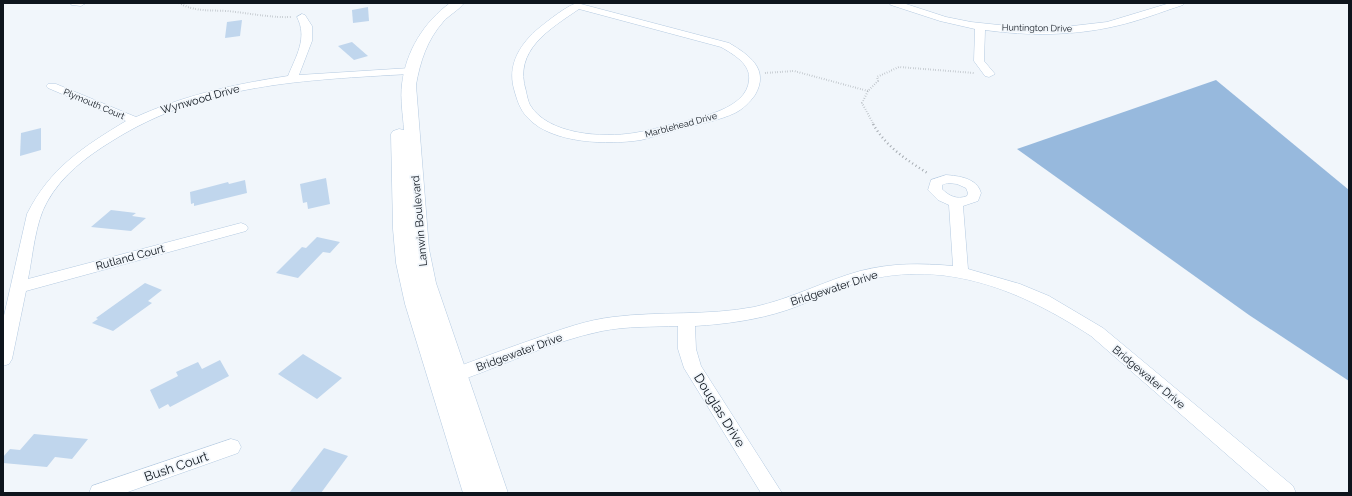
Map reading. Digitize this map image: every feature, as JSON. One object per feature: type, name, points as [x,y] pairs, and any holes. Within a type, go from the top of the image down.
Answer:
[{"type":"street","points":[[76,3],[81,3]]},
{"type":"street","name":"Lanwin Boulevard","points":[[449,3],[430,19],[408,48],[405,72],[409,85],[419,248],[447,377],[476,493]]},
{"type":"street","name":"Lanwin Boulevard","points":[[405,72],[420,43],[433,26],[458,3]]},
{"type":"street","points":[[565,3],[579,4],[725,45],[744,58],[750,64],[755,74]]},
{"type":"street","name":"Huntington Drive","points":[[894,3],[936,17],[980,26],[1030,30],[1059,30],[1108,25],[1180,3]]},
{"type":"street","name":"Marblehead Drive","points":[[579,4],[535,37],[524,50],[518,67],[517,78],[524,105],[538,120],[556,129],[577,136],[596,138],[626,138],[644,135],[710,118],[722,114],[742,102],[753,88],[755,74]]},
{"type":"street","points":[[292,80],[307,41],[307,26],[302,16]]},
{"type":"street","points":[[980,26],[979,61],[989,74]]},
{"type":"street","name":"Wynwood Drive","points":[[3,359],[34,214],[44,194],[67,168],[84,153],[104,139],[135,121],[174,105],[222,90],[292,80],[405,72]]},
{"type":"street","name":"Plymouth Court","points":[[52,86],[135,121]]},
{"type":"street","points":[[957,179],[968,184],[972,188],[975,195],[973,198],[968,201],[956,202],[944,198],[935,190],[936,183],[940,180],[957,179]]},
{"type":"street","points":[[956,202],[961,273]]},
{"type":"street","name":"Rutland Court","points":[[18,286],[241,228]]},
{"type":"street","name":"Bridgewater Drive","points":[[447,377],[583,329],[611,323],[642,320],[715,319],[752,313],[778,306],[862,276],[885,271],[916,269],[961,273],[986,278],[1016,288],[1043,299],[1069,313],[1097,332],[1286,493]]},
{"type":"street","name":"Douglas Drive","points":[[686,320],[687,349],[693,368],[772,493]]},
{"type":"street","name":"Lanwin Boulevard","points":[[447,377],[495,493]]},
{"type":"street","name":"Bush Court","points":[[99,493],[231,447]]},
{"type":"path","points":[[179,3],[185,8],[208,12],[228,11],[279,19],[302,16]]},
{"type":"path","points":[[940,180],[896,152],[880,137],[869,119],[862,103],[868,91],[878,81],[878,77],[899,67],[989,74]]},
{"type":"path","points":[[755,74],[794,71],[868,91]]},
{"type":"water","points":[[1216,80],[1349,190],[1349,381],[1249,315],[1017,149]]},
{"type":"building","points":[[368,7],[369,21],[353,23],[352,10]]},
{"type":"building","points":[[242,20],[240,36],[225,38],[227,22]]},
{"type":"building","points":[[352,42],[368,56],[354,60],[338,46]]},
{"type":"building","points":[[41,128],[41,150],[20,156],[21,133]]},
{"type":"building","points":[[326,178],[330,204],[308,209],[307,202],[303,203],[300,184]]},
{"type":"building","points":[[245,180],[247,193],[194,206],[194,203],[191,204],[190,192],[228,182],[229,184]]},
{"type":"building","points":[[111,210],[136,213],[132,216],[146,218],[131,231],[91,227]]},
{"type":"building","points":[[317,237],[340,242],[330,253],[323,252],[298,278],[276,273],[302,247],[306,248]]},
{"type":"building","points":[[145,283],[162,290],[148,301],[152,303],[113,331],[92,323],[98,319],[96,318]]},
{"type":"building","points":[[303,354],[342,378],[317,399],[278,374]]},
{"type":"building","points":[[220,360],[229,376],[170,407],[168,404],[159,409],[150,390],[178,376],[176,372],[198,362],[202,369]]},
{"type":"building","points":[[34,434],[88,439],[72,459],[55,457],[47,467],[3,463],[3,457],[10,449],[20,450]]},
{"type":"building","points":[[324,448],[348,456],[321,493],[289,493]]}]
